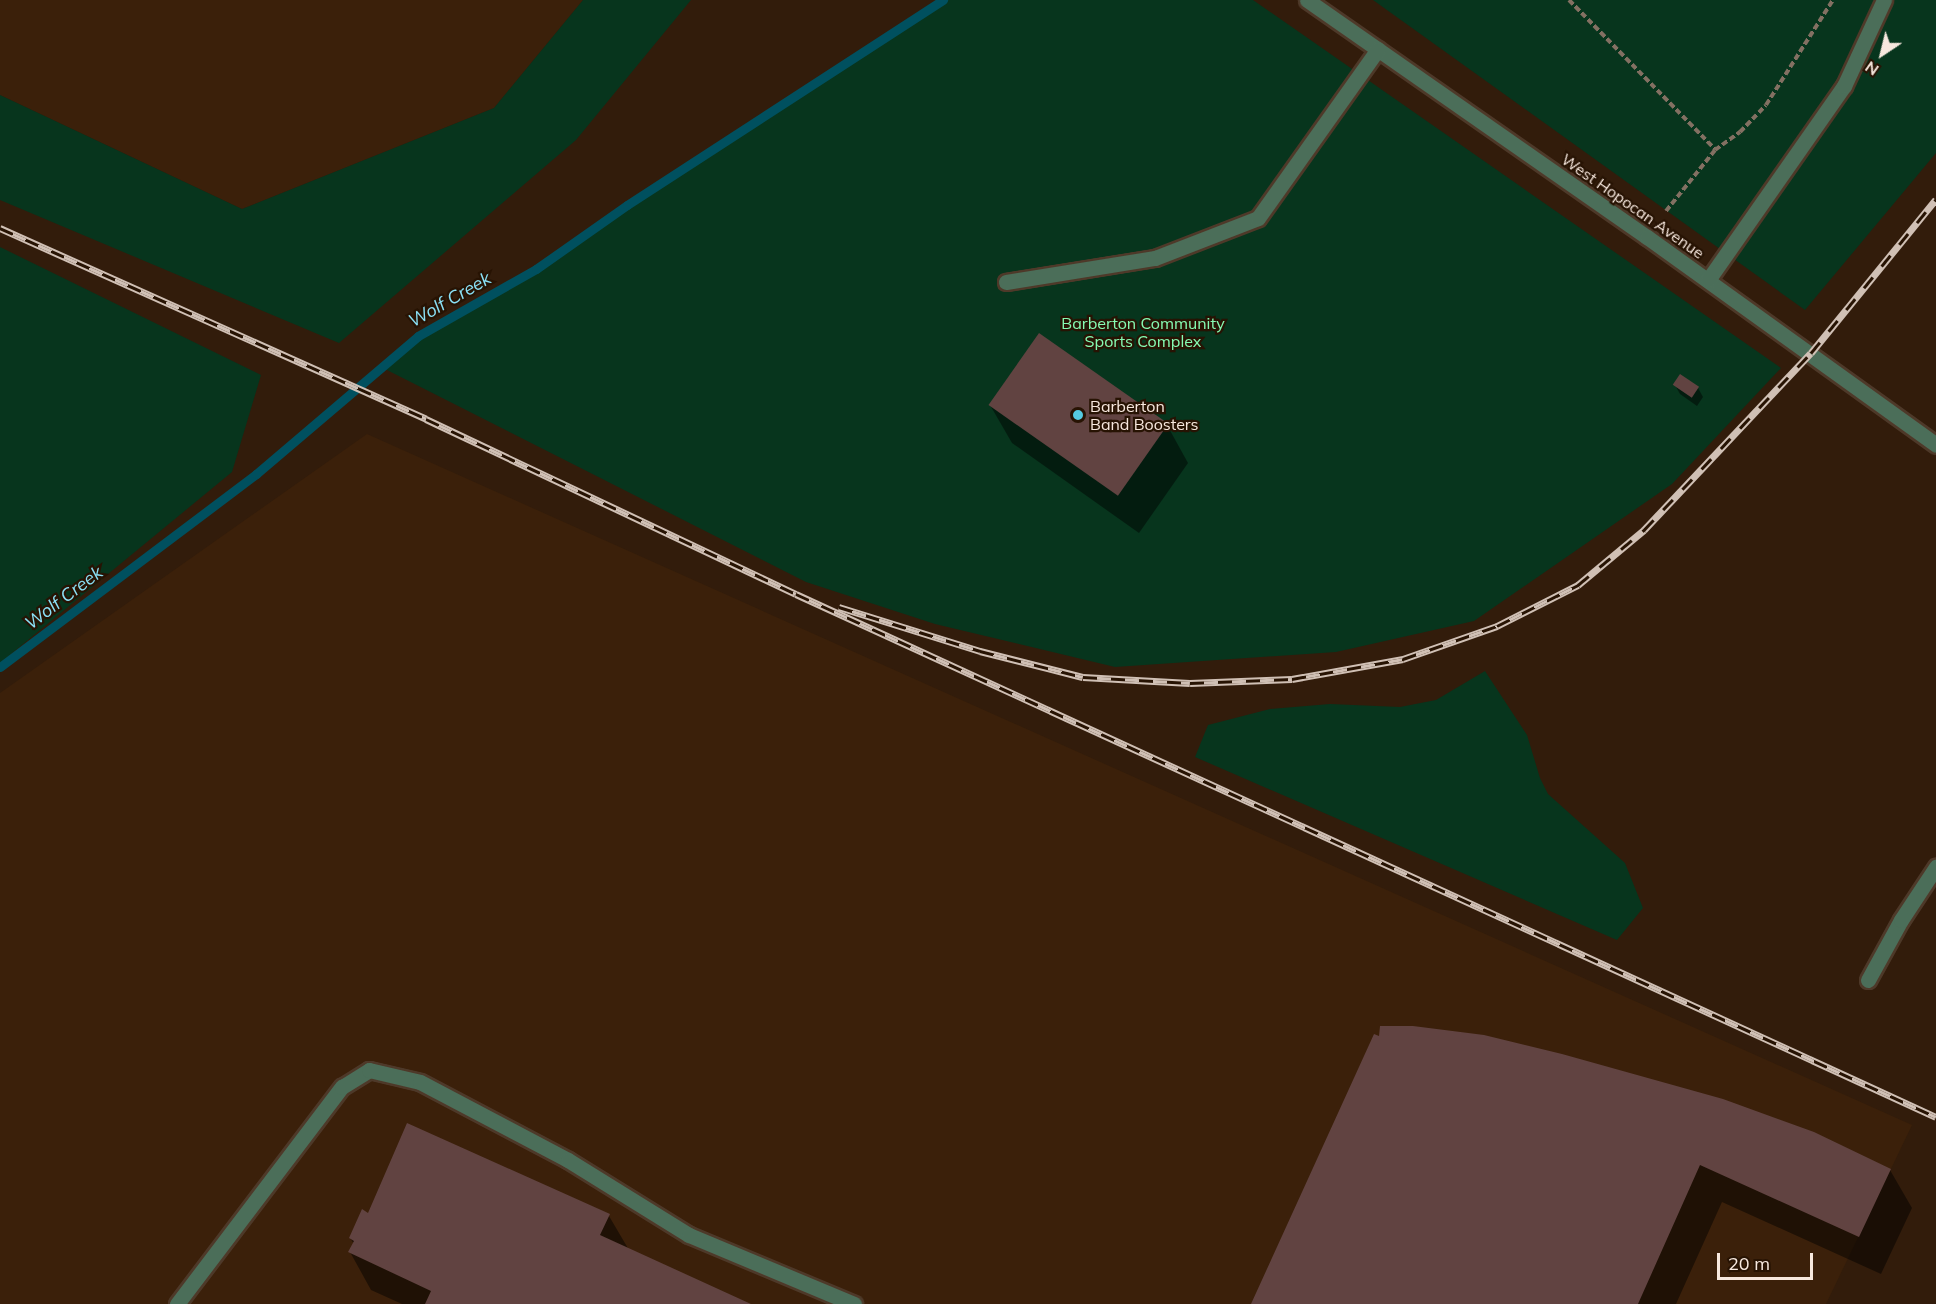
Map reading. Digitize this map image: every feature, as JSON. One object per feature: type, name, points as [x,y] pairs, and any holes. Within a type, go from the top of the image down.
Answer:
[{"type":"street","name":"West Hopocan Avenue","points":[[1307,0],[1708,280],[1936,444]]},
{"type":"street","points":[[1708,280],[1844,86],[1884,0]]},
{"type":"street","points":[[1006,282],[1155,258],[1258,218],[1378,49]]},
{"type":"street","points":[[1868,980],[1901,920],[1936,867]]},
{"type":"street","points":[[177,1304],[342,1087],[369,1070],[420,1082],[568,1160],[690,1235],[854,1304]]},
{"type":"path","points":[[1569,0],[1715,150]]},
{"type":"path","points":[[1666,211],[1715,150],[1740,132],[1766,105],[1833,0]]},
{"type":"shaded area","points":[[0,0],[583,0],[494,108],[242,209],[0,95]]},
{"type":"shaded area","points":[[367,434],[1912,1125],[1826,1304],[0,1304],[0,693]]},
{"type":"green space","points":[[583,0],[691,0],[576,140],[339,343],[0,200],[0,95],[242,209],[494,108]]},
{"type":"green space","name":"Barberton Community Sports Complex","points":[[943,0],[1253,0],[1781,368],[1672,484],[1474,621],[1336,652],[1115,667],[935,624],[806,582],[381,367],[418,336],[536,269],[627,205]]},
{"type":"green space","points":[[1373,0],[1936,0],[1936,153],[1805,310]]},
{"type":"green space","points":[[0,247],[261,375],[232,472],[0,663]]},
{"type":"green space","points":[[1485,671],[1527,735],[1540,778],[1548,794],[1625,863],[1643,908],[1617,940],[1195,757],[1208,725],[1270,709],[1330,704],[1400,707],[1436,700]]},
{"type":"building","name":"Barberton Band Boosters","points":[[1039,333],[1168,424],[1118,496],[989,405]]},
{"type":"building","points":[[1680,374],[1699,387],[1692,398],[1673,385]]},
{"type":"building","points":[[1380,1026],[1413,1026],[1484,1035],[1562,1054],[1723,1099],[1814,1132],[1891,1169],[1859,1237],[1700,1165],[1638,1304],[1251,1304],[1374,1034],[1379,1036]]},
{"type":"building","points":[[407,1123],[610,1214],[600,1235],[751,1304],[425,1304],[431,1291],[348,1252],[354,1241],[349,1238],[362,1209],[368,1213]]},
{"type":"waterway","name":"Wolf Creek","points":[[0,667],[256,474],[418,336],[536,269],[627,205],[943,0]]},
{"type":"railway","points":[[839,607],[980,651],[1083,677],[1190,683],[1292,679],[1403,659],[1497,626],[1578,585],[1644,530],[1811,353],[1936,199]]},
{"type":"railway","points":[[0,228],[426,419],[796,594],[1936,1117]]},
{"type":"place","name":"Barberton Band Boosters","points":[[1078,415]]}]
